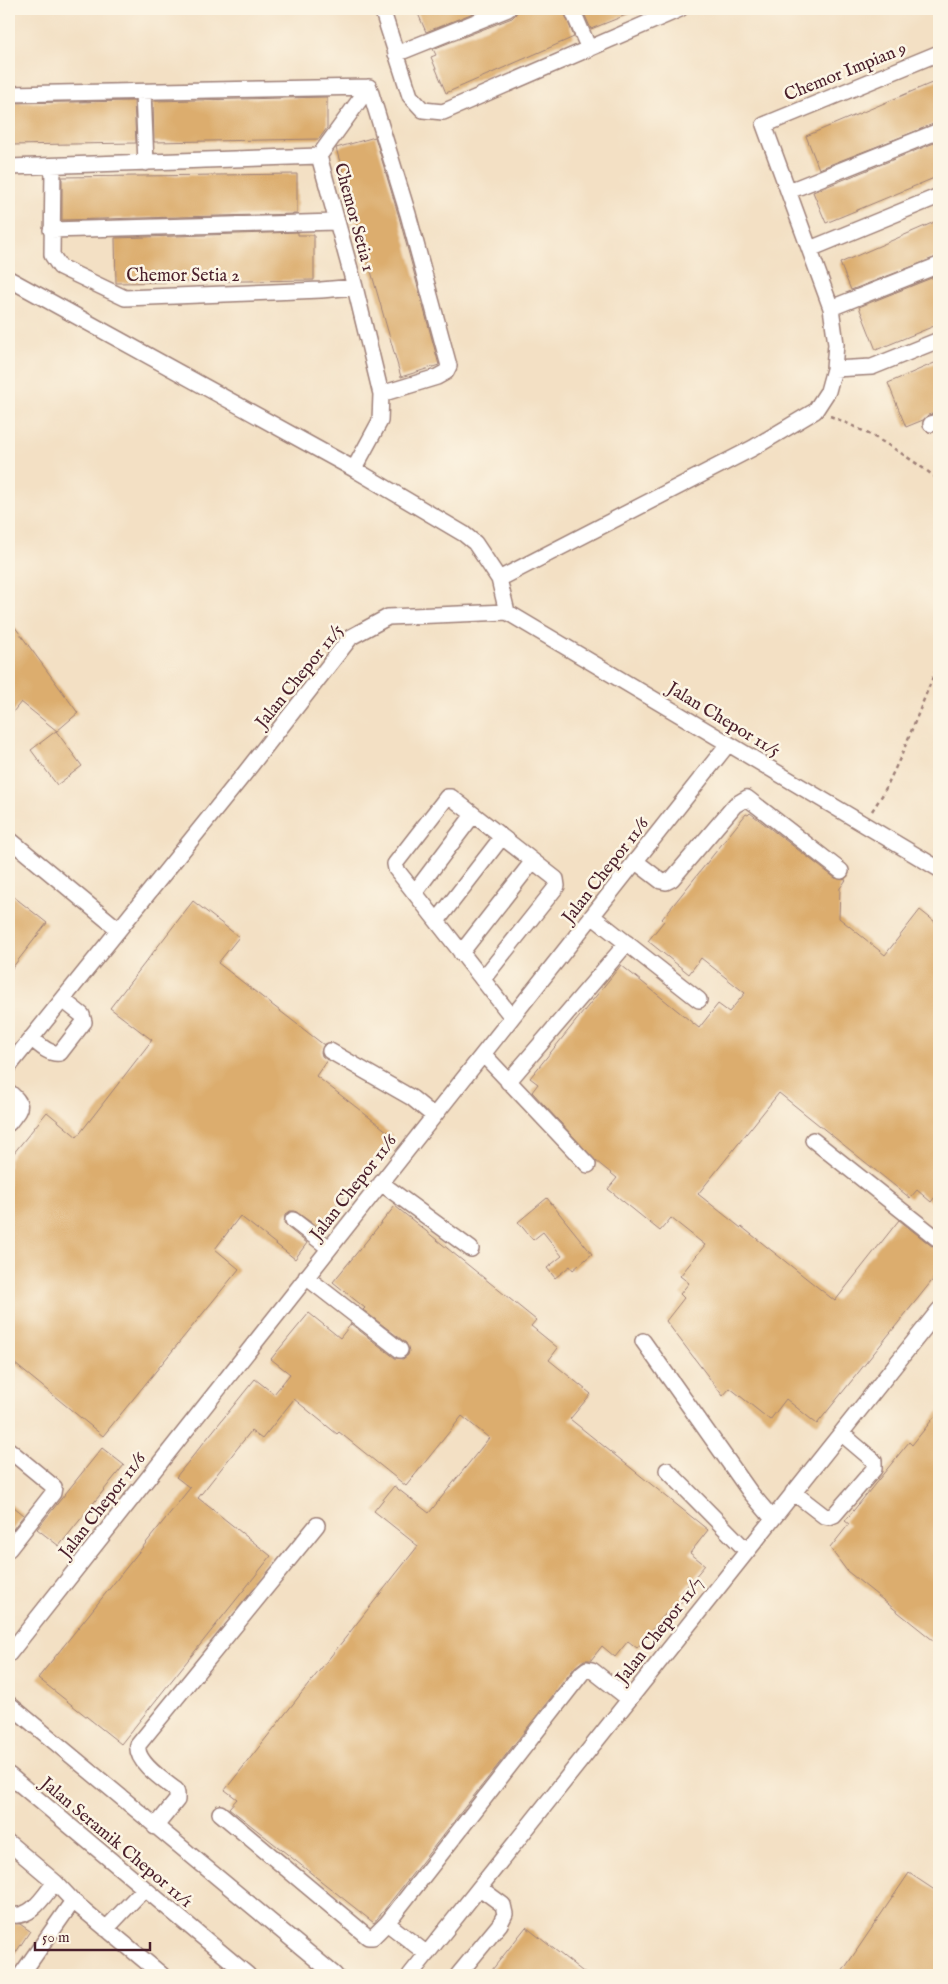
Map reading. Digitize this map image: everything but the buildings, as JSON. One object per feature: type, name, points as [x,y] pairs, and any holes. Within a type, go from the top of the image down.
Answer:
[{"type":"street","points":[[382,9],[410,96],[423,110],[443,112],[680,9]]},
{"type":"street","points":[[396,54],[508,9]]},
{"type":"street","points":[[572,9],[589,49]]},
{"type":"street","name":"Chemor Impian 9","points":[[789,191],[764,125],[937,59]]},
{"type":"street","points":[[9,94],[369,87]]},
{"type":"street","points":[[319,156],[369,87]]},
{"type":"street","points":[[369,87],[408,214],[449,366],[446,372],[437,377],[380,394]]},
{"type":"street","points":[[144,92],[146,162]]},
{"type":"street","points":[[499,579],[753,448],[815,410],[828,391],[834,369],[836,344],[831,308],[789,191],[939,131]]},
{"type":"street","name":"Chemor Setia 1","points":[[9,167],[319,156],[355,287],[380,394],[380,420],[354,469]]},
{"type":"street","name":"Chemor Setia 2","points":[[53,166],[52,255],[60,267],[124,298],[312,291],[355,287]]},
{"type":"street","points":[[810,249],[939,196]]},
{"type":"street","points":[[51,230],[336,222]]},
{"type":"street","points":[[831,308],[939,265]]},
{"type":"street","points":[[9,279],[354,469],[464,534],[475,544],[499,579],[507,612]]},
{"type":"street","points":[[834,369],[872,367],[939,340]]},
{"type":"street","name":"Jalan Chepor 11/5","points":[[9,1066],[245,773],[351,637],[388,616],[507,612],[939,868]]},
{"type":"street","name":"Jalan Chepor 11/6","points":[[9,1654],[728,744]]},
{"type":"street","points":[[483,979],[557,886],[556,878],[451,797],[448,797],[395,864],[396,869],[512,1017]]},
{"type":"street","points":[[635,861],[660,881],[666,882],[672,879],[736,805],[747,798],[840,871]]},
{"type":"street","points":[[415,892],[473,815]]},
{"type":"street","points":[[437,921],[502,837]]},
{"type":"street","points":[[9,839],[118,929]]},
{"type":"street","points":[[461,952],[533,861]]},
{"type":"street","points":[[592,916],[699,1000]]},
{"type":"street","points":[[508,1082],[627,943]]},
{"type":"street","points":[[31,1038],[49,1052],[55,1054],[60,1052],[84,1022],[82,1015],[62,1000]]},
{"type":"street","points":[[330,1051],[412,1098],[434,1116]]},
{"type":"street","points":[[483,1054],[588,1165]]},
{"type":"street","points":[[9,1092],[21,1104],[20,1109],[9,1123]]},
{"type":"street","points":[[813,1140],[939,1240]]},
{"type":"street","points":[[381,1183],[471,1250]]},
{"type":"street","points":[[293,1220],[329,1248]]},
{"type":"street","points":[[306,1278],[400,1350]]},
{"type":"street","name":"Jalan Chepor 11/7","points":[[410,1975],[939,1310]]},
{"type":"street","points":[[643,1341],[750,1492],[772,1518]]},
{"type":"street","points":[[793,1492],[824,1516],[829,1517],[834,1515],[874,1469],[874,1461],[841,1433]]},
{"type":"street","points":[[9,1450],[54,1487],[53,1493],[9,1549]]},
{"type":"street","points":[[667,1470],[747,1551]]},
{"type":"street","points":[[154,1827],[177,1800],[178,1794],[140,1760],[137,1751],[138,1745],[317,1525]]},
{"type":"street","points":[[220,1813],[368,1937],[373,1936],[387,1923],[587,1669],[592,1670],[629,1699]]},
{"type":"street","points":[[9,1704],[154,1827],[335,1975]]},
{"type":"street","name":"Jalan Seramik Chepor 11/1","points":[[9,1775],[248,1975]]},
{"type":"street","points":[[9,1843],[55,1882],[73,1901],[162,1975]]},
{"type":"street","points":[[9,1914],[22,1915],[34,1908],[55,1882]]},
{"type":"street","points":[[458,1975],[500,1924],[505,1914],[503,1905],[480,1888]]},
{"type":"street","points":[[106,1929],[144,1889]]},
{"type":"street","points":[[21,1975],[73,1901]]},
{"type":"street","points":[[387,1923],[427,1954]]},
{"type":"path","points":[[815,410],[855,426],[908,456],[939,480]]},
{"type":"path","points":[[864,823],[883,794],[902,754],[939,662]]}]
